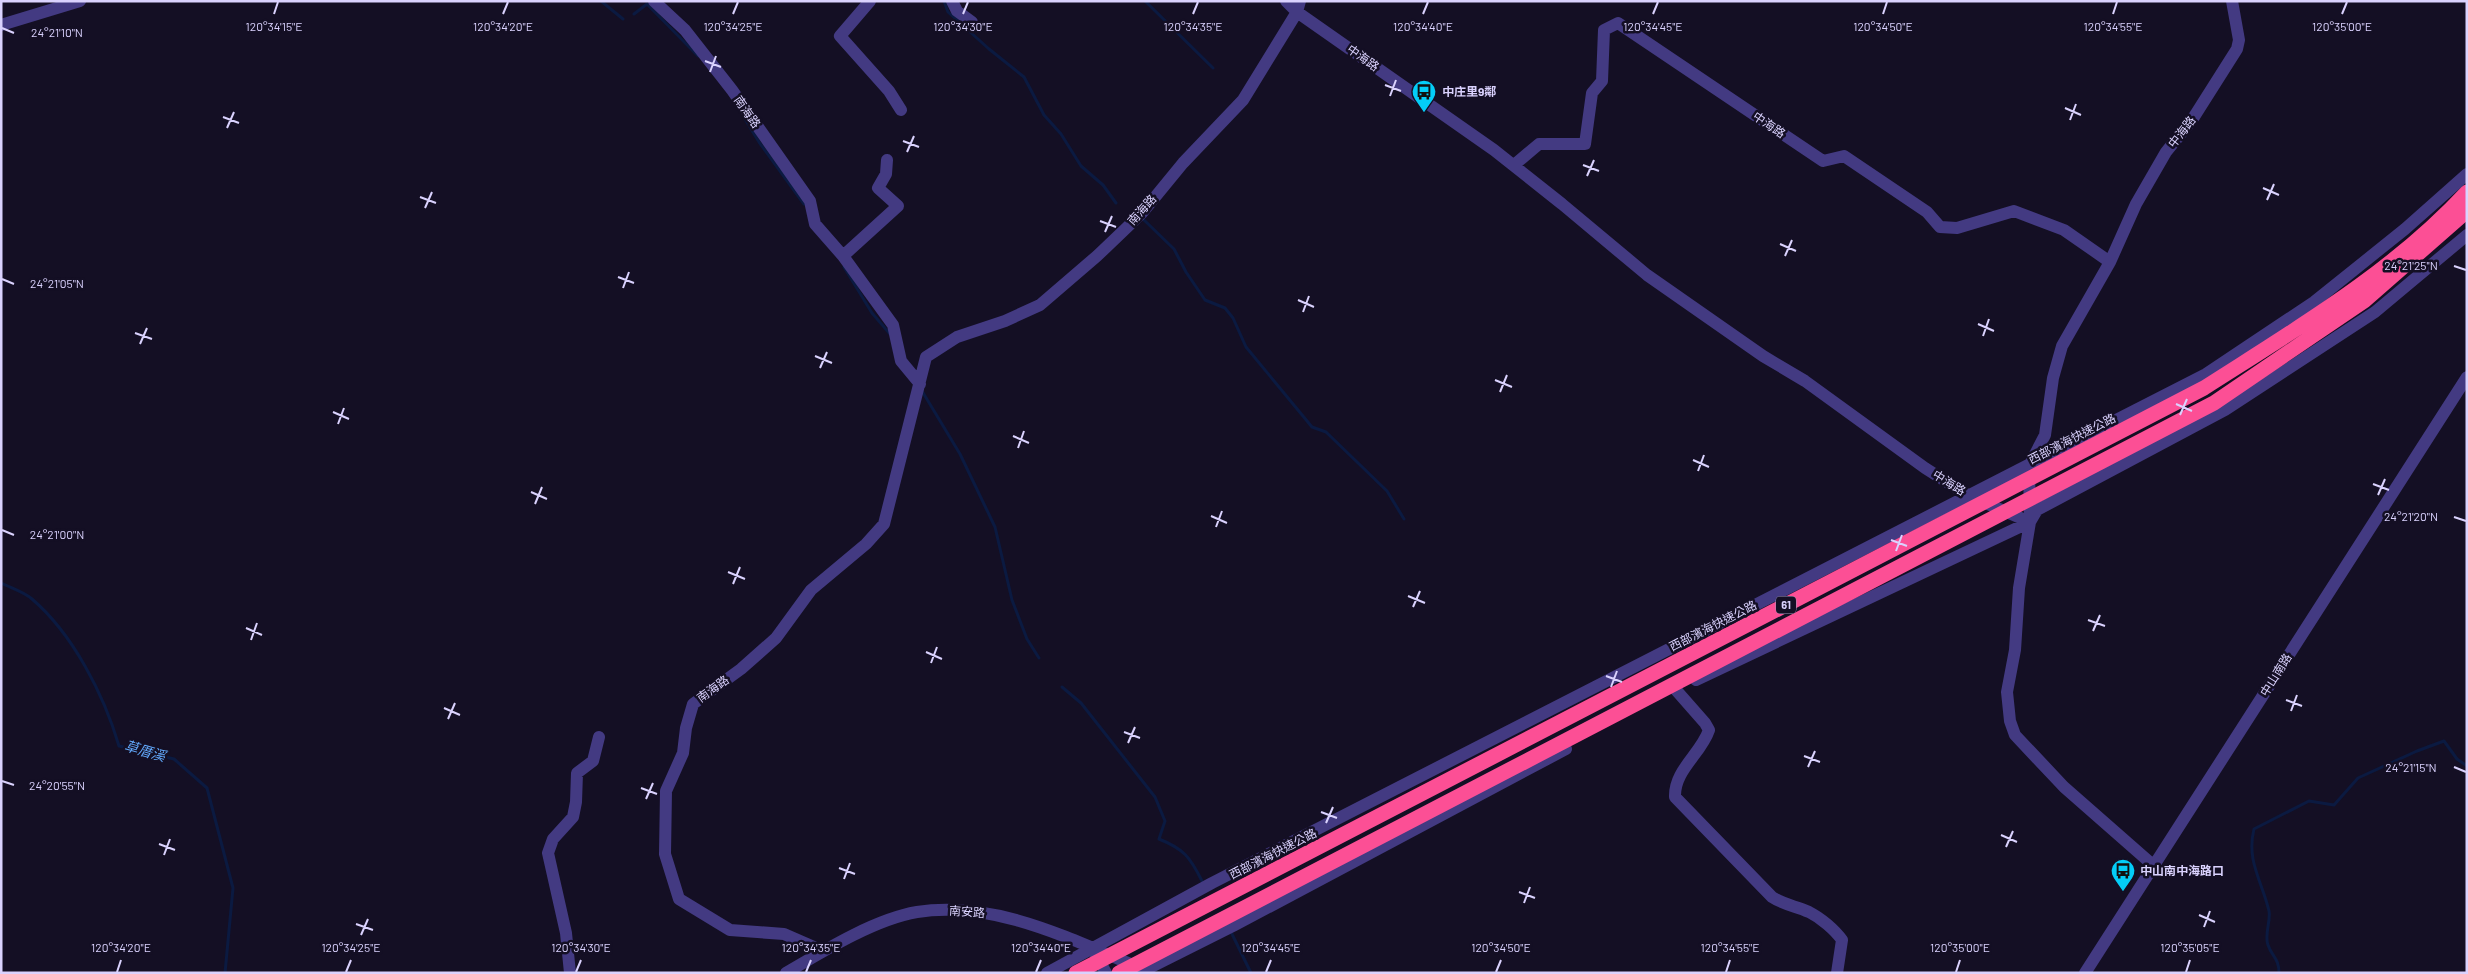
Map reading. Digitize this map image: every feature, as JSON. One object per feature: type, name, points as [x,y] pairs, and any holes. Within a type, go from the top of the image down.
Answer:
[{"type":"highway","name":"西部濱海快速公路","points":[[1076,973],[2204,388],[2357,290],[2444,217],[2467,192]]},
{"type":"highway","name":"61","points":[[1119,973],[2214,403],[2364,301],[2467,211]]},
{"type":"street","points":[[1,25],[80,1]]},
{"type":"street","name":"南海路","points":[[654,1],[685,30],[732,90],[810,201],[815,224],[843,256],[893,326],[901,360],[920,384]]},
{"type":"street","points":[[870,1],[840,36],[888,91],[901,110]]},
{"type":"street","points":[[952,1],[957,11],[972,22]]},
{"type":"street","name":"中海路","points":[[1286,1],[1298,6],[1514,165],[1647,275],[1763,356],[1805,381],[1925,468],[1969,496],[2030,522]]},
{"type":"street","name":"中海路","points":[[2154,866],[2080,802],[2015,735],[2007,706],[2007,692],[2014,650],[2019,588],[2030,522],[2029,466],[2045,435],[2053,378],[2062,346],[2110,262],[2136,204],[2166,152],[2192,120],[2237,50],[2240,40],[2232,1]]},
{"type":"street","name":"南海路","points":[[823,950],[784,934],[730,930],[679,900],[665,854],[666,791],[683,753],[686,728],[693,704],[742,669],[776,638],[811,590],[866,544],[884,524],[893,495],[904,440],[926,357],[957,337],[1005,321],[1040,305],[1062,288],[1142,213],[1183,163],[1243,100],[1298,6]]},
{"type":"street","name":"中海路","points":[[1514,165],[1539,144],[1585,144],[1592,93],[1602,81],[1604,30],[1618,23],[1823,161],[1844,156],[1927,212],[1940,228],[1957,228],[2014,211],[2064,230],[2110,262]]},
{"type":"street","points":[[843,256],[898,206],[878,188],[886,174],[887,160]]},
{"type":"street","points":[[1047,973],[1212,883],[2206,374],[2314,302],[2406,229],[2467,174]]},
{"type":"street","points":[[1145,972],[1676,690],[2030,522],[2037,510],[2225,410],[2367,318],[2467,235]]},
{"type":"street","name":"中山南路","points":[[2085,973],[2467,377]]},
{"type":"street","points":[[1676,690],[1709,730],[1678,777],[1675,797],[1772,897],[1782,904],[1810,912],[1837,933],[1842,940],[1837,973]]},
{"type":"street","points":[[570,973],[566,933],[548,854],[553,840],[573,817],[576,802],[576,773],[593,761],[600,737]]},
{"type":"street","name":"南安路","points":[[786,973],[823,950],[885,922],[916,912],[959,909],[998,915],[1042,928],[1093,948],[1145,972]]},
{"type":"street","points":[[1093,948],[1106,973]]},
{"type":"waterway","points":[[601,1],[623,19]]},
{"type":"waterway","points":[[944,1],[948,12],[1024,77],[1044,115],[1061,134],[1081,166],[1103,185],[1116,203]]},
{"type":"waterway","points":[[1145,1],[1213,68]]},
{"type":"waterway","points":[[634,14],[647,4],[698,56]]},
{"type":"waterway","points":[[745,119],[759,142],[804,204]]},
{"type":"waterway","points":[[1144,220],[1174,249],[1186,272],[1205,300],[1225,308],[1233,318],[1246,347],[1312,427],[1326,432],[1387,491],[1404,519]]},
{"type":"waterway","points":[[844,267],[872,313],[890,334]]},
{"type":"waterway","points":[[922,391],[960,454],[995,527],[1012,600],[1027,639],[1039,658]]},
{"type":"waterway","name":"草厝溪","points":[[1,583],[32,599],[47,613],[74,647],[96,686],[113,726],[119,746],[174,759],[207,788],[233,888],[225,973]]},
{"type":"waterway","points":[[1062,687],[1081,703],[1155,797],[1165,821],[1159,839],[1180,850],[1190,860],[1202,881]]},
{"type":"waterway","points":[[2279,973],[2277,961],[2267,941],[2269,911],[2253,861],[2252,840],[2254,829],[2309,801],[2334,805],[2358,778],[2444,741],[2457,759],[2467,766]]},
{"type":"waterway","points":[[1232,934],[1251,973]]},
{"type":"place","name":"中庄里9鄰","points":[[1424,113]]},
{"type":"place","name":"中山南中海路口","points":[[2123,892]]}]
